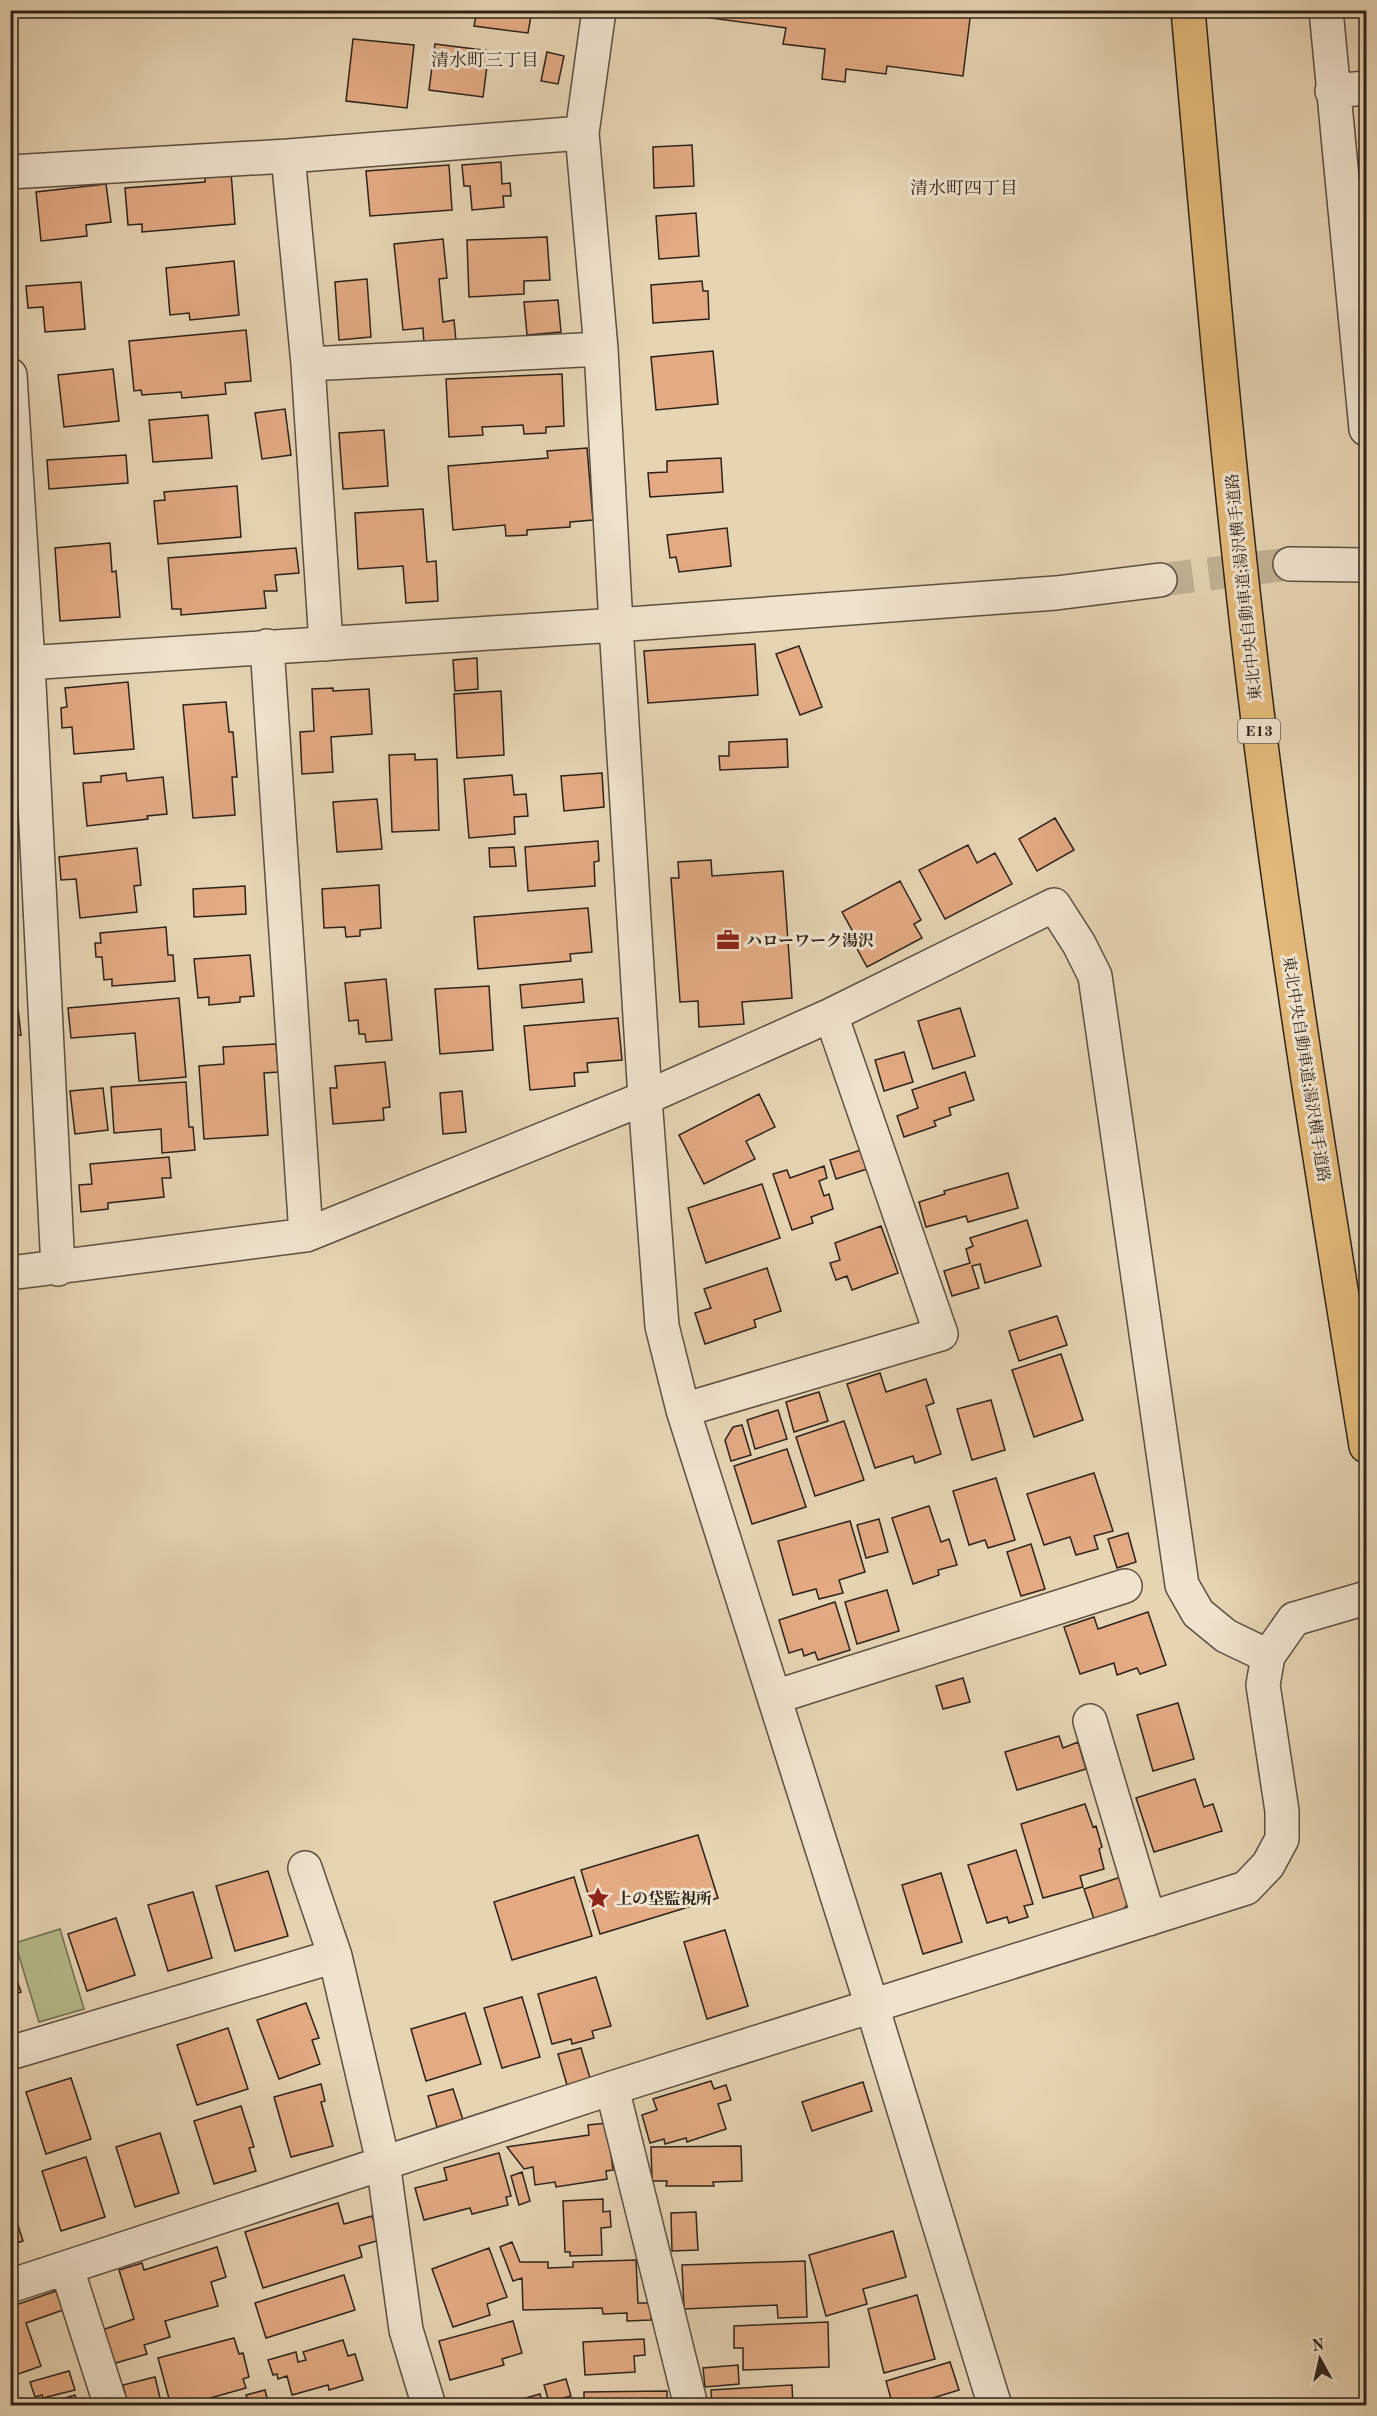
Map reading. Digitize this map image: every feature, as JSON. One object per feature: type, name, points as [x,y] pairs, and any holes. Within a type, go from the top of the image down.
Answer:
[{"type":"highway","name":"東北中央自動車道;湯沢横手道路","points":[[1188,10],[1218,359],[1258,720],[1301,1041],[1366,1446]]},
{"type":"street","points":[[599,10],[582,134],[601,349],[645,1098],[662,1326],[683,1410],[872,2006],[994,2406]]},
{"type":"street","points":[[1326,10],[1366,429]]},
{"type":"street","points":[[1332,91],[1366,88]]},
{"type":"street","points":[[10,172],[288,156],[582,134]]},
{"type":"street","points":[[288,156],[308,364],[326,644]]},
{"type":"street","points":[[308,364],[601,349]]},
{"type":"street","points":[[10,375],[19,663],[58,1269]]},
{"type":"street","points":[[1290,564],[1366,564]]},
{"type":"street","points":[[19,663],[616,626],[1056,593],[1160,580]]},
{"type":"street","points":[[267,646],[306,1235]]},
{"type":"street","points":[[10,1274],[306,1235],[645,1098],[831,1015],[1054,905],[1079,944],[1095,976],[1182,1585],[1198,1613],[1226,1636],[1268,1656]]},
{"type":"street","points":[[683,1410],[941,1334],[831,1015]]},
{"type":"street","points":[[775,1697],[1125,1586]]},
{"type":"street","points":[[10,2286],[612,2088],[1246,1888],[1268,1865],[1282,1839],[1282,1811],[1263,1685],[1268,1656],[1294,1619],[1366,1598]]},
{"type":"street","points":[[1090,1721],[1149,1919]]},
{"type":"street","points":[[305,1868],[335,1956],[383,2162],[406,2330],[429,2406]]},
{"type":"street","points":[[10,2053],[335,1956]]},
{"type":"street","points":[[612,2088],[691,2406]]},
{"type":"street","points":[[67,2269],[111,2406]]},
{"type":"green space","points":[[60,1929],[84,2009],[39,2022],[15,1943]]},
{"type":"building","points":[[477,10],[532,10],[528,33],[474,26]]},
{"type":"building","points":[[650,10],[971,10],[963,76],[887,66],[886,74],[846,69],[845,82],[822,79],[825,49],[783,44],[786,28]]},
{"type":"building","points":[[353,39],[414,45],[407,108],[346,101]]},
{"type":"building","points":[[435,44],[498,52],[495,68],[487,66],[483,97],[429,90]]},
{"type":"building","points":[[547,52],[564,56],[558,84],[541,81]]},
{"type":"building","points":[[692,145],[694,186],[654,188],[653,147]]},
{"type":"building","points":[[501,162],[502,184],[510,183],[511,196],[503,196],[504,207],[472,210],[470,186],[464,186],[462,165]]},
{"type":"building","points":[[449,165],[452,210],[370,216],[366,171]]},
{"type":"building","points":[[231,172],[235,224],[142,232],[142,224],[128,225],[125,188],[205,182],[205,174]]},
{"type":"building","points":[[106,184],[111,222],[86,225],[87,236],[41,241],[36,192]]},
{"type":"building","points":[[696,213],[699,256],[659,259],[656,216]]},
{"type":"building","points":[[547,237],[550,280],[524,281],[524,294],[469,297],[467,240]]},
{"type":"building","points":[[443,239],[447,278],[439,279],[443,322],[454,320],[456,341],[424,345],[423,328],[403,330],[394,244]]},
{"type":"building","points":[[234,261],[239,315],[190,320],[189,313],[170,315],[166,268]]},
{"type":"building","points":[[367,279],[371,337],[339,340],[335,282]]},
{"type":"building","points":[[702,281],[703,291],[708,291],[709,319],[653,323],[651,285]]},
{"type":"building","points":[[81,282],[85,329],[45,332],[43,307],[28,308],[26,286]]},
{"type":"building","points":[[558,300],[561,332],[527,335],[524,302]]},
{"type":"building","points":[[246,330],[251,381],[225,383],[226,394],[182,398],[181,392],[142,395],[141,390],[134,391],[129,341]]},
{"type":"building","points":[[713,351],[718,404],[656,410],[651,357]]},
{"type":"building","points":[[113,369],[119,421],[64,427],[58,375]]},
{"type":"building","points":[[562,374],[564,426],[546,427],[546,433],[524,434],[523,425],[482,427],[483,435],[449,437],[446,379]]},
{"type":"building","points":[[285,409],[291,455],[262,459],[255,413]]},
{"type":"building","points":[[208,415],[212,458],[153,462],[149,420]]},
{"type":"building","points":[[384,430],[388,486],[343,489],[339,433]]},
{"type":"building","points":[[587,448],[593,520],[570,522],[570,527],[527,530],[527,535],[506,536],[505,525],[453,530],[448,466],[548,458],[547,451]]},
{"type":"building","points":[[126,455],[128,483],[49,489],[47,460]]},
{"type":"building","points":[[721,458],[723,492],[650,497],[648,473],[667,472],[667,461]]},
{"type":"building","points":[[237,486],[241,537],[158,544],[154,501],[165,500],[164,492]]},
{"type":"building","points":[[423,509],[427,562],[436,561],[438,601],[406,603],[403,566],[358,569],[355,513]]},
{"type":"building","points":[[727,528],[731,566],[679,572],[676,557],[670,558],[667,535]]},
{"type":"building","points":[[110,543],[112,572],[116,571],[120,617],[60,621],[55,548]]},
{"type":"building","points":[[296,548],[299,573],[275,575],[277,591],[264,591],[266,608],[181,615],[181,609],[172,609],[168,558]]},
{"type":"building","points":[[755,644],[758,695],[648,703],[644,651]]},
{"type":"building","points":[[799,646],[822,707],[800,715],[776,654]]},
{"type":"building","points":[[477,658],[478,689],[455,691],[453,660]]},
{"type":"building","points":[[128,682],[134,749],[74,754],[72,727],[62,728],[61,708],[67,707],[65,688]]},
{"type":"building","points":[[333,688],[333,691],[369,689],[372,734],[331,737],[333,772],[302,774],[300,732],[314,731],[312,689]]},
{"type":"building","points":[[501,691],[504,755],[457,758],[454,694]]},
{"type":"building","points":[[226,702],[229,732],[233,732],[237,777],[232,777],[235,815],[193,818],[183,705]]},
{"type":"building","points":[[787,739],[788,767],[720,770],[719,756],[729,756],[729,742]]},
{"type":"building","points":[[415,754],[415,760],[437,759],[439,830],[392,832],[389,755]]},
{"type":"building","points":[[126,773],[127,781],[163,777],[167,814],[147,816],[148,819],[87,826],[83,783],[101,782],[101,776]]},
{"type":"building","points":[[602,773],[604,807],[564,811],[561,776]]},
{"type":"building","points":[[512,775],[514,795],[526,794],[528,816],[514,817],[515,834],[469,838],[464,779]]},
{"type":"building","points":[[14,783],[17,805],[10,806],[10,784]]},
{"type":"building","points":[[377,799],[382,849],[337,852],[333,802]]},
{"type":"building","points":[[1055,818],[1074,850],[1037,871],[1019,839]]},
{"type":"building","points":[[598,841],[599,861],[594,862],[595,886],[528,891],[525,847]]},
{"type":"building","points":[[968,845],[977,863],[995,853],[1012,884],[945,919],[919,870]]},
{"type":"building","points":[[514,847],[516,866],[490,867],[489,848]]},
{"type":"building","points":[[137,848],[141,885],[134,886],[137,912],[80,918],[76,879],[61,880],[59,857]]},
{"type":"building","points":[[711,860],[712,876],[783,871],[792,998],[742,1002],[744,1024],[699,1027],[698,1001],[680,1002],[671,878],[679,878],[678,862]]},
{"type":"building","points":[[900,881],[921,920],[914,924],[922,938],[867,967],[849,934],[853,932],[842,912]]},
{"type":"building","points":[[379,885],[381,928],[360,930],[360,936],[346,937],[345,927],[324,928],[322,889]]},
{"type":"building","points":[[245,886],[246,914],[194,917],[193,889]]},
{"type":"building","points":[[588,908],[592,952],[570,954],[571,961],[478,969],[474,917]]},
{"type":"building","points":[[166,927],[168,955],[173,955],[175,981],[112,986],[112,979],[104,980],[102,957],[96,957],[95,943],[101,943],[100,933]]},
{"type":"building","points":[[250,955],[254,996],[240,997],[240,1002],[209,1005],[209,997],[198,998],[194,959]]},
{"type":"building","points":[[386,979],[392,1040],[366,1042],[365,1034],[359,1034],[358,1020],[349,1021],[345,983]]},
{"type":"building","points":[[582,979],[584,1002],[522,1008],[520,985]]},
{"type":"building","points":[[489,986],[493,1050],[440,1054],[435,989]]},
{"type":"building","points":[[179,998],[186,1077],[139,1081],[135,1033],[71,1038],[68,1008]]},
{"type":"building","points":[[960,1008],[975,1056],[933,1069],[918,1021]]},
{"type":"building","points":[[18,1009],[21,1035],[10,1036],[10,1010]]},
{"type":"building","points":[[618,1018],[622,1060],[587,1063],[588,1072],[574,1073],[575,1086],[530,1090],[524,1026]]},
{"type":"building","points":[[276,1044],[278,1072],[264,1073],[268,1135],[204,1139],[199,1066],[224,1064],[223,1047]]},
{"type":"building","points":[[904,1052],[913,1082],[884,1091],[875,1060]]},
{"type":"building","points":[[385,1062],[390,1107],[383,1108],[384,1120],[333,1124],[330,1088],[337,1088],[335,1066]]},
{"type":"building","points":[[965,1072],[974,1100],[949,1108],[951,1115],[934,1121],[936,1126],[904,1137],[897,1116],[918,1108],[912,1090]]},
{"type":"building","points":[[186,1082],[189,1127],[193,1127],[195,1150],[162,1153],[161,1129],[114,1133],[111,1087]]},
{"type":"building","points":[[103,1088],[108,1130],[75,1134],[70,1091]]},
{"type":"building","points":[[462,1091],[466,1132],[443,1134],[440,1093]]},
{"type":"building","points":[[759,1094],[775,1127],[746,1141],[755,1159],[704,1184],[679,1135]]},
{"type":"building","points":[[10,1145],[16,1212],[10,1213]]},
{"type":"building","points":[[861,1150],[867,1169],[836,1179],[830,1160]]},
{"type":"building","points":[[169,1157],[171,1178],[162,1178],[164,1197],[108,1203],[108,1209],[81,1212],[79,1185],[92,1184],[90,1164]]},
{"type":"building","points":[[824,1166],[827,1178],[819,1181],[824,1196],[829,1194],[833,1209],[811,1217],[813,1223],[792,1230],[773,1174],[787,1170],[790,1178]]},
{"type":"building","points":[[1008,1173],[1018,1208],[968,1222],[966,1216],[926,1227],[919,1202],[945,1194],[944,1191]]},
{"type":"building","points":[[762,1184],[780,1238],[706,1263],[688,1208]]},
{"type":"building","points":[[1027,1220],[1041,1266],[985,1283],[980,1264],[972,1266],[979,1288],[952,1296],[944,1271],[970,1263],[966,1249],[973,1246],[970,1238]]},
{"type":"building","points":[[881,1226],[898,1273],[852,1290],[847,1276],[836,1280],[830,1263],[840,1260],[835,1243]]},
{"type":"building","points":[[767,1268],[781,1311],[754,1320],[756,1327],[705,1344],[695,1313],[711,1308],[704,1289]]},
{"type":"building","points":[[1057,1316],[1067,1345],[1019,1361],[1009,1331]]},
{"type":"building","points":[[1061,1354],[1083,1420],[1034,1437],[1012,1370]]},
{"type":"building","points":[[880,1373],[886,1392],[926,1379],[934,1403],[926,1406],[941,1454],[915,1463],[913,1456],[875,1468],[847,1384]]},
{"type":"building","points":[[819,1392],[828,1421],[794,1432],[786,1402]]},
{"type":"building","points":[[991,1400],[1005,1450],[972,1460],[957,1409]]},
{"type":"building","points":[[778,1410],[787,1439],[755,1449],[747,1420]]},
{"type":"building","points":[[844,1421],[864,1480],[815,1496],[796,1437]]},
{"type":"building","points":[[742,1425],[751,1455],[731,1461],[725,1440],[733,1427]]},
{"type":"building","points":[[787,1449],[806,1507],[752,1524],[734,1466]]},
{"type":"building","points":[[1094,1473],[1113,1531],[1094,1536],[1098,1549],[1076,1555],[1070,1537],[1044,1545],[1027,1494]]},
{"type":"building","points":[[996,1478],[1015,1540],[988,1548],[985,1540],[969,1545],[953,1491]]},
{"type":"building","points":[[929,1506],[941,1542],[949,1539],[957,1565],[938,1570],[939,1575],[913,1584],[892,1518]]},
{"type":"building","points":[[879,1519],[888,1552],[866,1558],[857,1525]]},
{"type":"building","points":[[850,1521],[865,1572],[839,1580],[843,1593],[819,1599],[816,1589],[793,1595],[778,1541]]},
{"type":"building","points":[[1128,1533],[1136,1562],[1117,1568],[1108,1539]]},
{"type":"building","points":[[1031,1544],[1045,1589],[1021,1596],[1007,1552]]},
{"type":"building","points":[[887,1590],[899,1631],[857,1644],[845,1602]]},
{"type":"building","points":[[835,1602],[850,1650],[818,1660],[815,1652],[804,1656],[802,1649],[789,1653],[779,1620]]},
{"type":"building","points":[[1148,1612],[1166,1665],[1140,1674],[1137,1668],[1117,1675],[1114,1663],[1080,1674],[1064,1627],[1094,1617],[1098,1629]]},
{"type":"building","points":[[963,1678],[970,1702],[943,1709],[936,1686]]},
{"type":"building","points":[[1178,1703],[1194,1759],[1153,1771],[1137,1715]]},
{"type":"building","points":[[1059,1736],[1063,1748],[1078,1742],[1086,1769],[1017,1790],[1005,1752]]},
{"type":"building","points":[[1195,1779],[1204,1807],[1213,1804],[1222,1831],[1154,1852],[1136,1798]]},
{"type":"building","points":[[1085,1804],[1093,1827],[1096,1826],[1102,1847],[1099,1849],[1104,1869],[1080,1876],[1083,1887],[1043,1898],[1021,1824]]},
{"type":"building","points":[[698,1835],[718,1898],[600,1934],[581,1870]]},
{"type":"building","points":[[1016,1850],[1033,1904],[1024,1906],[1028,1917],[1009,1923],[1007,1917],[987,1923],[968,1865]]},
{"type":"building","points":[[268,1871],[288,1936],[235,1951],[216,1886]]},
{"type":"building","points":[[941,1873],[962,1942],[923,1954],[902,1885]]},
{"type":"building","points":[[574,1877],[592,1936],[512,1960],[494,1902]]},
{"type":"building","points":[[1121,1877],[1129,1902],[1123,1910],[1094,1919],[1084,1889]]},
{"type":"building","points":[[193,1892],[212,1958],[168,1971],[148,1905]]},
{"type":"building","points":[[116,1918],[135,1975],[87,1991],[68,1934]]},
{"type":"building","points":[[725,1930],[748,2006],[707,2019],[684,1942]]},
{"type":"building","points":[[10,1962],[21,1992],[10,1996]]},
{"type":"building","points":[[596,1977],[611,2026],[592,2031],[594,2038],[572,2044],[571,2039],[552,2044],[538,1994]]},
{"type":"building","points":[[10,1996],[17,2015],[10,2017]]},
{"type":"building","points":[[522,1997],[540,2057],[502,2068],[484,2008]]},
{"type":"building","points":[[306,2003],[319,2038],[312,2040],[320,2064],[279,2079],[257,2020]]},
{"type":"building","points":[[465,2013],[481,2064],[426,2081],[411,2029]]},
{"type":"building","points":[[228,2028],[248,2089],[197,2105],[177,2045]]},
{"type":"building","points":[[581,2048],[590,2078],[567,2085],[558,2054]]},
{"type":"building","points":[[71,2078],[91,2139],[46,2154],[26,2092]]},
{"type":"building","points":[[711,2081],[714,2089],[726,2085],[731,2100],[718,2104],[726,2129],[687,2142],[686,2138],[665,2144],[664,2139],[650,2143],[642,2115],[657,2110],[653,2099]]},
{"type":"building","points":[[863,2082],[872,2111],[812,2131],[802,2102]]},
{"type":"building","points":[[321,2084],[325,2101],[321,2102],[333,2146],[291,2157],[274,2097]]},
{"type":"building","points":[[453,2089],[463,2120],[437,2127],[428,2096]]},
{"type":"building","points":[[241,2106],[254,2147],[249,2148],[256,2171],[214,2184],[194,2121]]},
{"type":"building","points":[[607,2123],[613,2170],[606,2171],[607,2179],[556,2187],[555,2182],[535,2185],[533,2167],[524,2169],[507,2147],[589,2135],[588,2125]]},
{"type":"building","points":[[160,2133],[179,2193],[135,2207],[116,2147]]},
{"type":"building","points":[[741,2146],[742,2181],[713,2182],[714,2186],[666,2186],[667,2181],[652,2181],[651,2147]]},
{"type":"building","points":[[499,2153],[511,2196],[506,2197],[508,2205],[472,2214],[470,2208],[424,2220],[415,2188],[447,2180],[444,2168]]},
{"type":"building","points":[[86,2157],[105,2217],[61,2231],[42,2171]]},
{"type":"building","points":[[522,2172],[530,2201],[519,2205],[511,2176]]},
{"type":"building","points":[[603,2199],[603,2212],[610,2211],[611,2227],[601,2228],[602,2255],[570,2256],[570,2252],[565,2252],[563,2201]]},
{"type":"building","points":[[10,2201],[23,2241],[10,2245]]},
{"type":"building","points":[[338,2203],[344,2224],[372,2216],[380,2240],[359,2246],[362,2257],[263,2288],[245,2232]]},
{"type":"building","points":[[696,2212],[698,2250],[672,2251],[671,2213]]},
{"type":"building","points":[[893,2231],[906,2277],[863,2289],[867,2304],[826,2316],[809,2255]]},
{"type":"building","points":[[512,2242],[520,2262],[548,2262],[548,2268],[573,2267],[573,2262],[636,2260],[638,2303],[651,2303],[651,2320],[627,2321],[627,2313],[603,2314],[602,2308],[523,2310],[522,2278],[513,2281],[500,2247]]},
{"type":"building","points":[[217,2247],[226,2277],[211,2282],[218,2306],[165,2321],[170,2337],[144,2345],[147,2354],[112,2364],[102,2330],[134,2319],[119,2270],[142,2263],[144,2270]]},
{"type":"building","points":[[489,2248],[507,2297],[487,2304],[490,2315],[453,2327],[432,2269]]},
{"type":"building","points":[[805,2261],[807,2317],[778,2318],[777,2305],[684,2309],[682,2265]]},
{"type":"building","points":[[344,2275],[355,2310],[266,2338],[255,2303]]},
{"type":"building","points":[[56,2291],[63,2310],[26,2323],[41,2366],[10,2377],[10,2307]]},
{"type":"building","points":[[917,2295],[935,2359],[884,2373],[868,2309]]},
{"type":"building","points":[[513,2321],[522,2353],[502,2359],[504,2365],[450,2380],[439,2341]]},
{"type":"building","points":[[828,2322],[829,2367],[743,2370],[743,2348],[734,2348],[734,2326]]},
{"type":"building","points":[[234,2338],[239,2354],[243,2353],[249,2377],[243,2379],[246,2388],[182,2406],[171,2406],[158,2358]]},
{"type":"building","points":[[644,2339],[645,2355],[634,2356],[635,2372],[585,2375],[583,2342]]},
{"type":"building","points":[[343,2340],[348,2356],[355,2354],[363,2380],[329,2390],[328,2385],[292,2395],[287,2376],[278,2379],[277,2374],[273,2375],[268,2360],[296,2352],[298,2362],[306,2360],[303,2352]]},
{"type":"building","points":[[950,2362],[959,2390],[907,2406],[893,2406],[886,2381]]},
{"type":"building","points":[[738,2365],[739,2384],[705,2387],[703,2368]]},
{"type":"building","points":[[69,2371],[75,2390],[43,2398],[42,2395],[35,2397],[30,2382]]},
{"type":"building","points":[[155,2377],[162,2406],[128,2406],[123,2385]]},
{"type":"building","points":[[566,2379],[571,2396],[549,2402],[544,2385]]},
{"type":"building","points":[[792,2385],[793,2406],[712,2406],[711,2390]]},
{"type":"building","points":[[265,2390],[269,2406],[249,2406],[246,2395]]},
{"type":"building","points":[[667,2391],[667,2406],[584,2406],[584,2392]]},
{"type":"building","points":[[540,2394],[543,2406],[497,2406]]},
{"type":"building","points":[[75,2395],[79,2406],[39,2406]]},
{"type":"tunnel","points":[[1160,580],[1290,564]]},
{"type":"place","name":"ハローワーク湯沢","points":[[728,940]]},
{"type":"place","name":"上の垈監視所","points":[[598,1898]]},
{"type":"district","name":"清水町三丁目","points":[[485,60]]},
{"type":"district","name":"清水町四丁目","points":[[964,188]]}]
